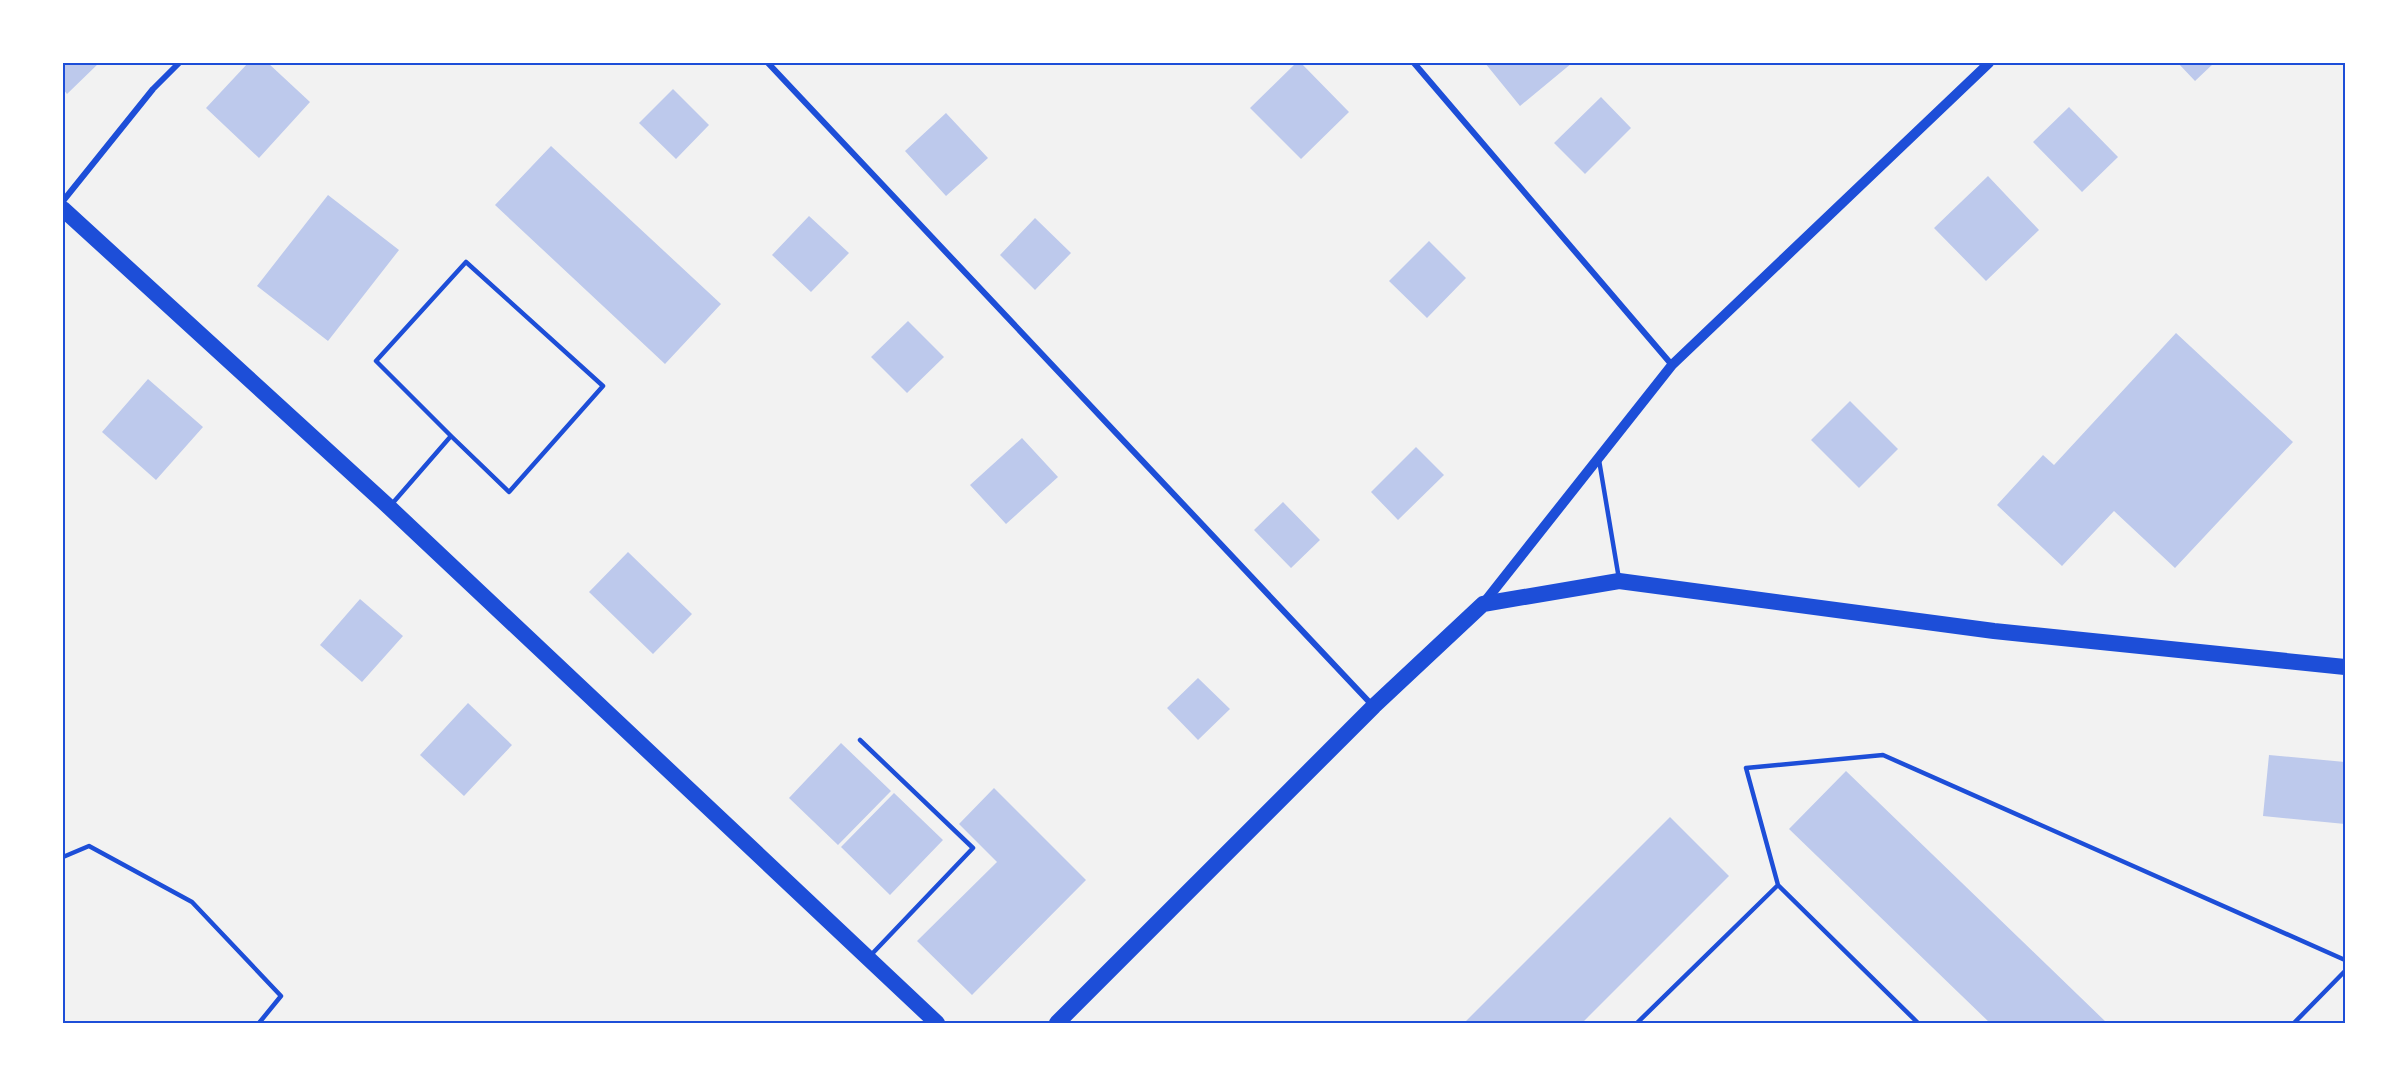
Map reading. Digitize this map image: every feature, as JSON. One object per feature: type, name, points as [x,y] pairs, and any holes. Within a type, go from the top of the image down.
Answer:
[{"type":"highway","points":[[63,209],[389,507],[937,1023]]},
{"type":"highway","points":[[1057,1023],[1374,706],[1483,604],[1619,581],[1994,631],[2345,667]]},
{"type":"street","points":[[63,201],[153,89],[179,63]]},
{"type":"street","points":[[768,63],[1374,706]]},
{"type":"street","points":[[1414,63],[1672,365]]},
{"type":"street","points":[[1483,604],[1672,365],[1989,63]]},
{"type":"lane","points":[[466,262],[603,386],[509,492],[450,436],[376,361],[466,262]]},
{"type":"lane","points":[[389,507],[450,436]]},
{"type":"lane","points":[[1599,457],[1619,581]]},
{"type":"lane","points":[[860,740],[973,848],[868,958]]},
{"type":"lane","points":[[1918,1023],[1778,885],[1746,768],[1883,755],[2345,960]]},
{"type":"lane","points":[[63,857],[88,846],[192,902],[281,996],[260,1023]]},
{"type":"lane","points":[[1637,1023],[1778,885]]},
{"type":"lane","points":[[2294,1023],[2345,971]]},
{"type":"building","points":[[63,63],[99,63],[67,94],[63,89]]},
{"type":"building","points":[[248,63],[268,63],[310,102],[259,158],[206,108]]},
{"type":"building","points":[[1296,63],[1301,63],[1349,112],[1301,159],[1250,108]]},
{"type":"building","points":[[1485,63],[1572,63],[1520,106]]},
{"type":"building","points":[[2178,63],[2214,63],[2195,81]]},
{"type":"building","points":[[673,89],[709,125],[676,159],[639,123]]},
{"type":"building","points":[[1601,97],[1631,128],[1585,174],[1554,143]]},
{"type":"building","points":[[2069,107],[2118,157],[2082,192],[2033,142]]},
{"type":"building","points":[[946,113],[988,158],[946,196],[905,151]]},
{"type":"building","points":[[551,146],[721,304],[665,364],[495,205]]},
{"type":"building","points":[[1988,176],[2039,230],[1986,281],[1934,228]]},
{"type":"building","points":[[328,195],[399,250],[328,341],[257,286]]},
{"type":"building","points":[[809,216],[849,253],[811,292],[772,255]]},
{"type":"building","points":[[1035,218],[1071,253],[1035,290],[1000,255]]},
{"type":"building","points":[[1429,241],[1466,278],[1427,318],[1389,281]]},
{"type":"building","points":[[908,321],[944,357],[907,393],[871,357]]},
{"type":"building","points":[[2176,333],[2293,442],[2175,568],[2114,511],[2062,566],[1997,505],[2043,455],[2054,465]]},
{"type":"building","points":[[148,379],[203,427],[156,480],[102,432]]},
{"type":"building","points":[[1850,401],[1898,449],[1859,488],[1811,440]]},
{"type":"building","points":[[1022,438],[1058,477],[1006,524],[970,485]]},
{"type":"building","points":[[1416,447],[1444,475],[1398,520],[1371,492]]},
{"type":"building","points":[[1283,502],[1320,540],[1291,568],[1254,530]]},
{"type":"building","points":[[628,552],[692,614],[653,654],[589,592]]},
{"type":"building","points":[[360,599],[403,636],[362,682],[320,645]]},
{"type":"building","points":[[1198,678],[1230,709],[1198,740],[1167,708]]},
{"type":"building","points":[[468,703],[512,745],[464,796],[420,755]]},
{"type":"building","points":[[841,743],[891,791],[838,845],[789,798]]},
{"type":"building","points":[[2269,755],[2345,762],[2345,824],[2263,816]]},
{"type":"building","points":[[1846,771],[2107,1023],[1990,1023],[1789,829]]},
{"type":"building","points":[[994,788],[1086,880],[972,995],[917,941],[997,862],[959,824]]},
{"type":"building","points":[[894,793],[943,840],[890,895],[841,847]]},
{"type":"building","points":[[1670,817],[1729,876],[1582,1023],[1464,1023]]}]
